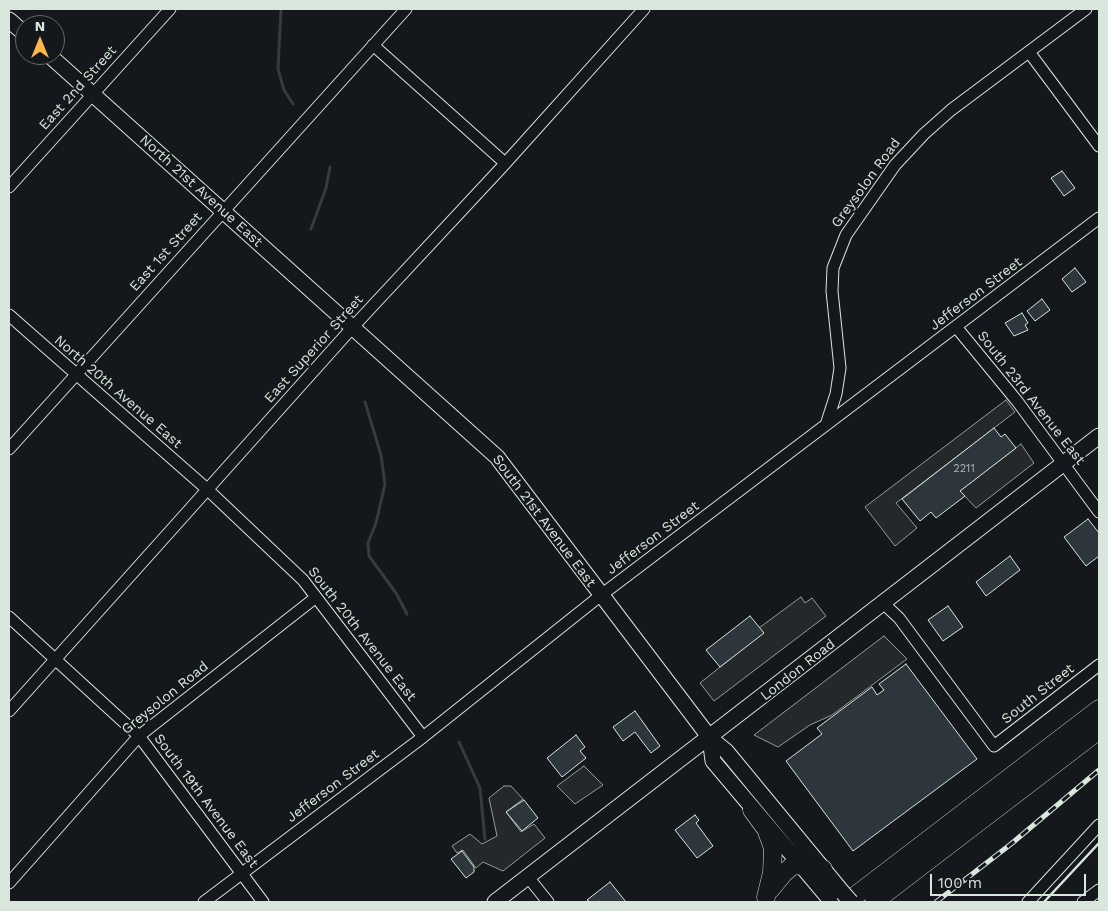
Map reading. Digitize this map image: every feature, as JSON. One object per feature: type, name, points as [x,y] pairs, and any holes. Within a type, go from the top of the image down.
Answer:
[{"type":"highway","points":[[841,900],[1099,709]]},
{"type":"highway","points":[[874,902],[1099,730]]},
{"type":"highway","points":[[752,810],[766,829],[772,843],[773,865],[763,899]]},
{"type":"highway","points":[[763,899],[788,868],[801,865],[823,869]]},
{"type":"main road","name":"North 21st Avenue East","points":[[59,65],[224,210],[352,328]]},
{"type":"main road","name":"South 21st Avenue East","points":[[352,328],[497,457],[600,596],[710,738],[726,751],[823,869],[841,900]]},
{"type":"main road","name":"London Road","points":[[495,902],[1099,436]]},
{"type":"main road","name":"South 21st Avenue East","points":[[710,738],[713,761],[752,810],[770,826],[801,865],[841,900]]},
{"type":"street","name":"East 2nd Street","points":[[9,187],[170,9]]},
{"type":"street","name":"East 1st Street","points":[[9,450],[406,9]]},
{"type":"street","name":"East Superior Street","points":[[9,710],[352,328],[505,164],[644,9]]},
{"type":"street","name":"Greysolon Road","points":[[826,426],[836,394],[840,368],[832,277],[841,243],[864,208],[911,146],[937,121],[1086,9]]},
{"type":"street","points":[[373,45],[505,164]]},
{"type":"street","points":[[1029,52],[1099,146]]},
{"type":"street","name":"Jefferson Street","points":[[204,902],[423,737],[600,596],[957,328],[1099,218]]},
{"type":"street","name":"North 20th Avenue East","points":[[9,315],[76,376],[208,490]]},
{"type":"street","name":"South 23rd Avenue East","points":[[957,328],[1099,512]]},
{"type":"street","name":"South 20th Avenue East","points":[[208,490],[303,580],[423,737]]},
{"type":"street","name":"Greysolon Road","points":[[9,883],[139,736],[315,598]]},
{"type":"street","name":"South Street","points":[[883,603],[899,618],[994,746],[1099,665]]},
{"type":"street","name":"South 19th Avenue East","points":[[9,617],[139,736],[262,902]]},
{"type":"street","points":[[1028,902],[1099,825]]},
{"type":"street","points":[[528,877],[548,902]]},
{"type":"street","points":[[1083,902],[1099,890]]},
{"type":"shaded area","points":[[1006,400],[1015,412],[896,503],[917,528],[895,546],[865,507]]},
{"type":"shaded area","points":[[1021,444],[1034,463],[976,508],[960,491]]},
{"type":"shaded area","points":[[801,597],[805,603],[812,598],[826,616],[714,701],[700,683],[763,633],[759,628]]},
{"type":"shaded area","points":[[884,636],[907,659],[832,715],[810,725],[778,747],[754,735]]},
{"type":"shaded area","points":[[584,766],[603,785],[575,804],[557,786]]},
{"type":"shaded area","points":[[504,786],[511,786],[523,799],[506,812],[521,832],[534,824],[545,838],[503,871],[483,862],[476,868],[463,850],[457,853],[452,846],[470,834],[482,844],[497,836],[489,798]]},
{"type":"building","points":[[1062,171],[1075,188],[1064,196],[1051,178]]},
{"type":"building","points":[[1075,268],[1086,282],[1072,292],[1062,279]]},
{"type":"building","points":[[1042,299],[1050,310],[1035,321],[1027,311]]},
{"type":"building","points":[[1022,313],[1028,323],[1025,325],[1028,330],[1014,336],[1005,323]]},
{"type":"building","points":[[994,428],[1001,437],[1005,434],[1016,448],[960,491],[965,496],[936,518],[931,512],[920,521],[902,499]]},
{"type":"building","points":[[1088,519],[1099,533],[1099,556],[1086,566],[1064,537]]},
{"type":"building","points":[[1010,556],[1020,570],[986,596],[976,582]]},
{"type":"building","points":[[948,606],[963,627],[943,641],[928,620]]},
{"type":"building","points":[[750,616],[764,633],[720,667],[706,650]]},
{"type":"building","points":[[906,664],[977,759],[853,851],[786,761],[822,734],[817,728],[872,687],[877,695],[884,690],[879,684]]},
{"type":"building","points":[[635,711],[660,746],[651,753],[635,732],[623,741],[613,727]]},
{"type":"building","points":[[576,735],[585,747],[580,751],[586,758],[562,777],[547,758]]},
{"type":"building","points":[[524,800],[538,818],[522,831],[506,812]]},
{"type":"building","points":[[695,815],[699,820],[696,823],[713,846],[697,858],[675,830]]},
{"type":"building","points":[[462,851],[474,867],[474,872],[466,878],[451,859]]},
{"type":"building","points":[[610,882],[626,902],[590,902],[587,900]]},
{"type":"waterway","points":[[281,9],[278,69],[284,90],[293,104]]},
{"type":"waterway","points":[[311,229],[326,188],[330,167]]},
{"type":"waterway","points":[[365,402],[381,455],[385,484],[376,523],[368,543],[369,556],[396,593],[407,614]]},
{"type":"waterway","points":[[459,742],[480,788],[485,839]]},
{"type":"railway","points":[[936,902],[1011,844],[1099,770]]},
{"type":"wall","points":[[1044,902],[1099,843]]}]
